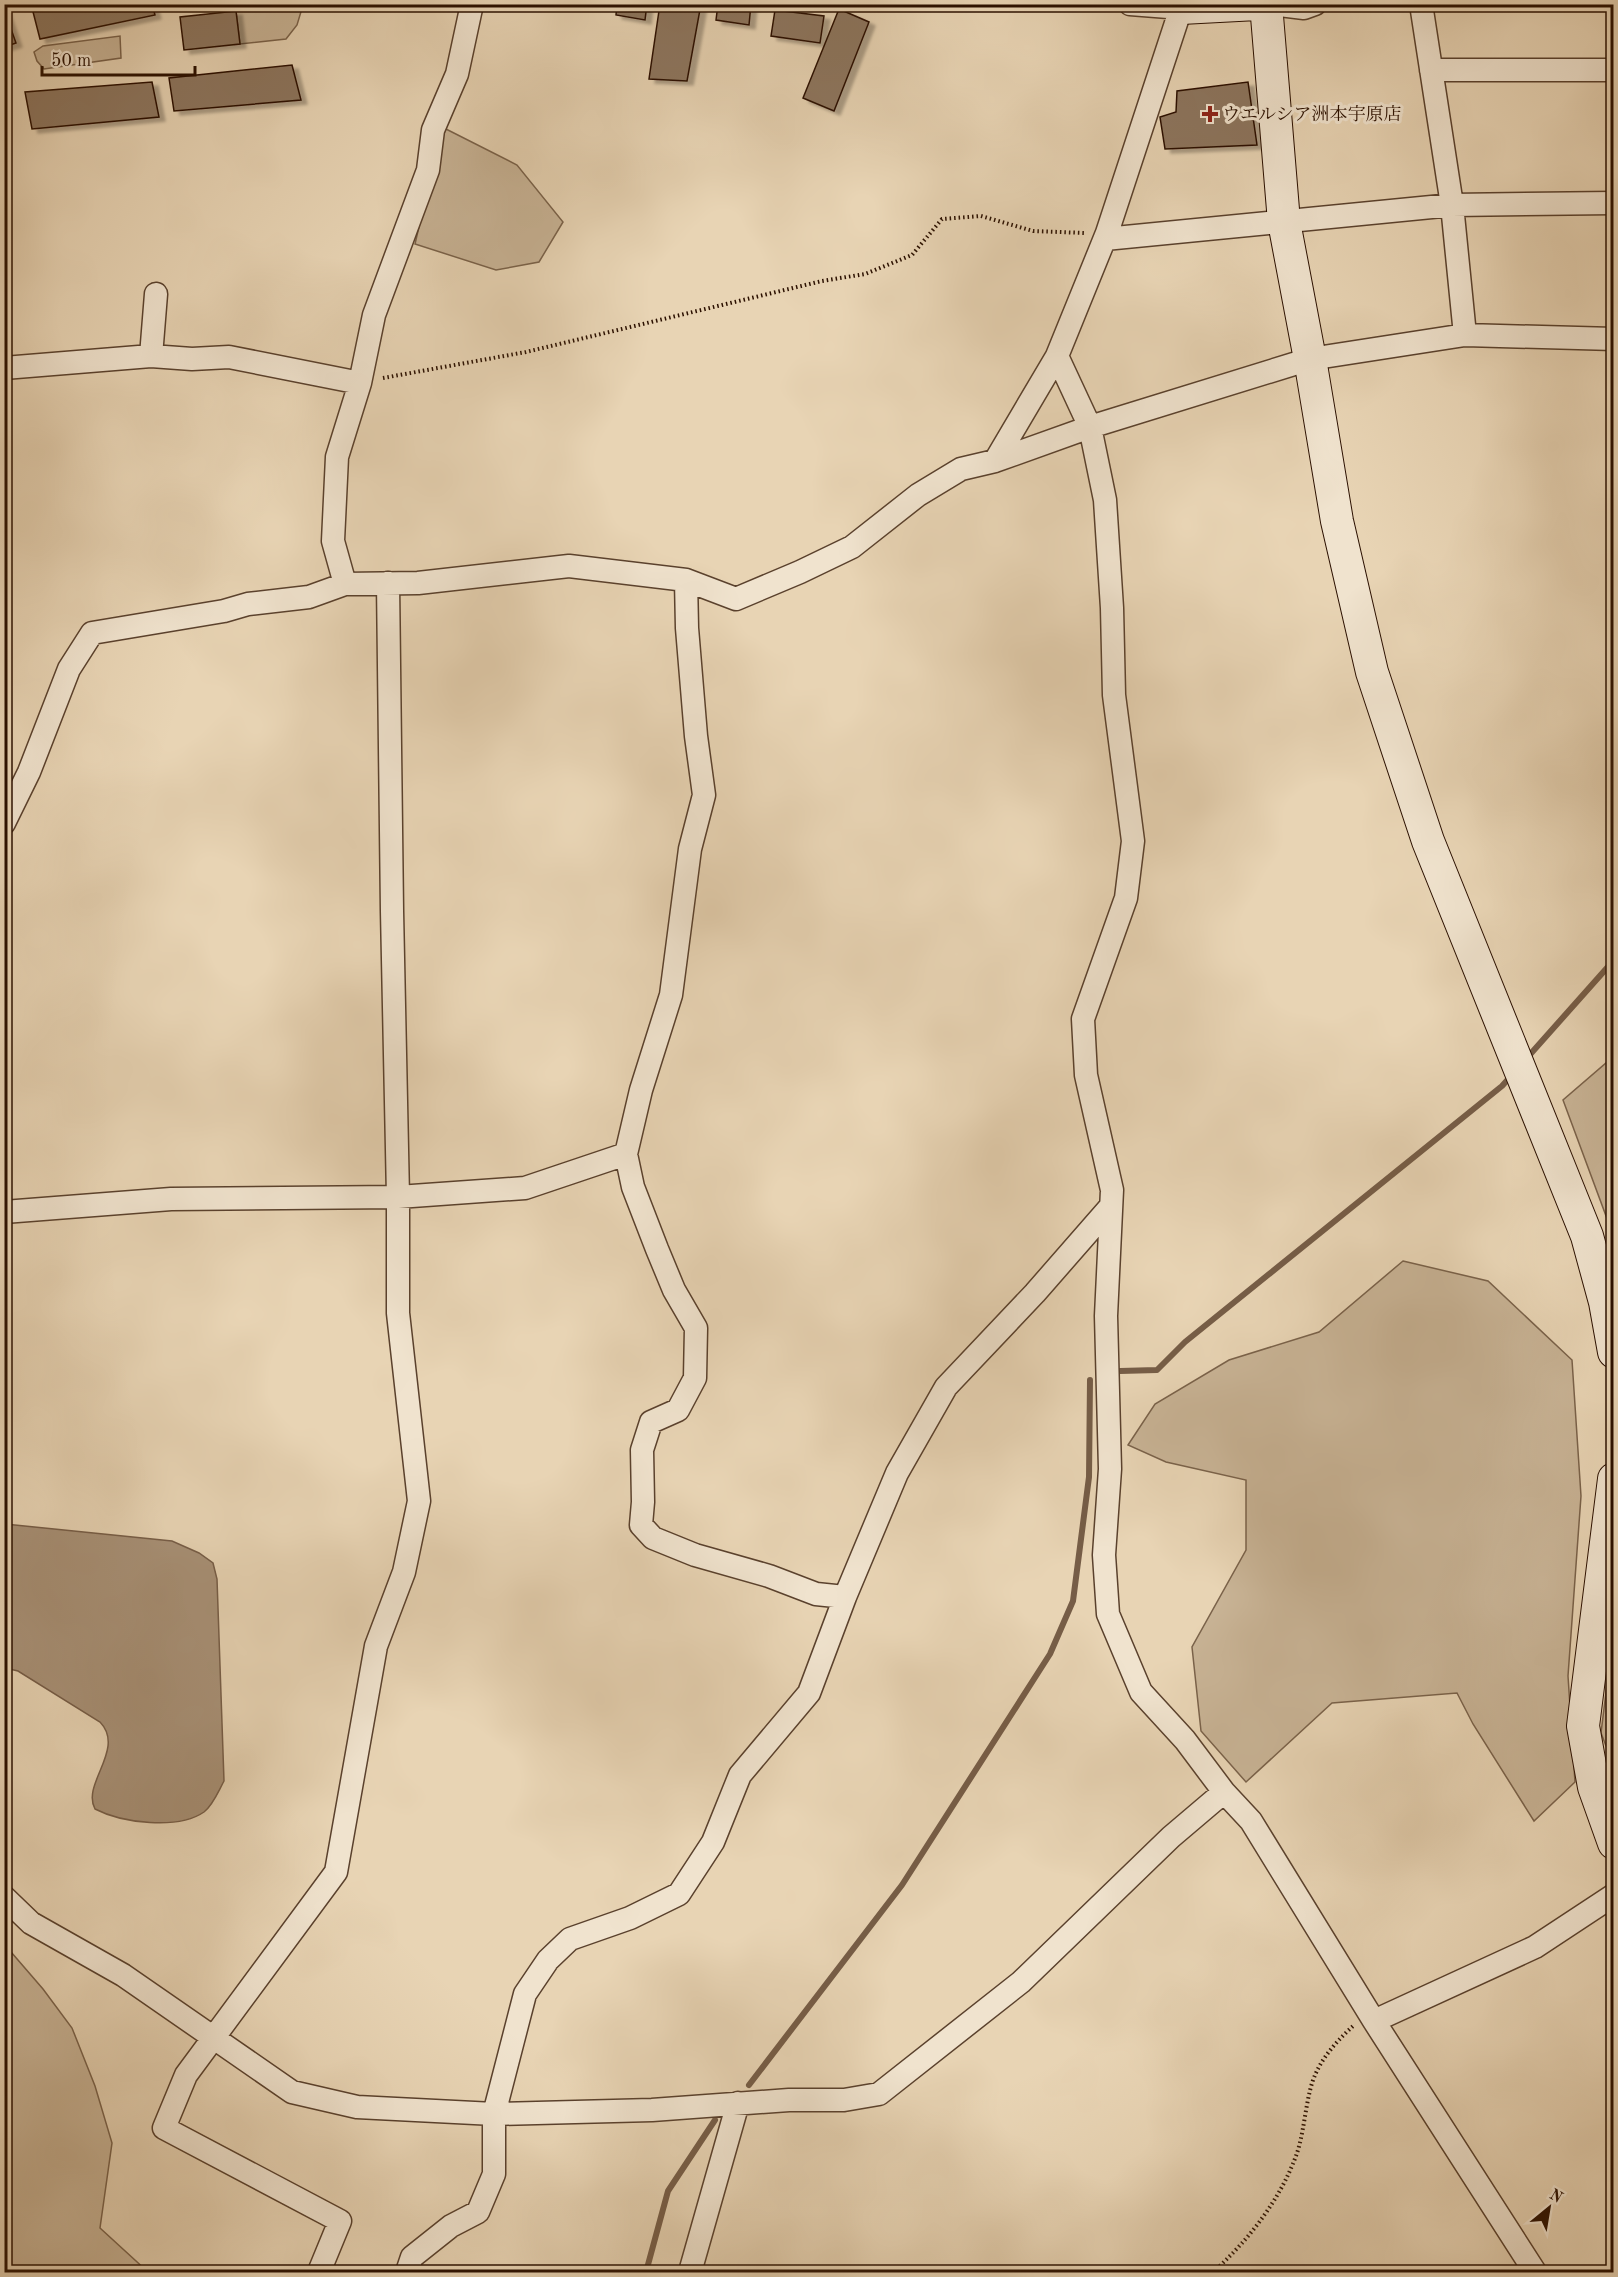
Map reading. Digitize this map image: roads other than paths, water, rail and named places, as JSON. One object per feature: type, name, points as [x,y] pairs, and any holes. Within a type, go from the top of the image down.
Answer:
[{"type":"street","points":[[345,584],[333,541],[337,457],[360,382],[374,315],[428,170],[433,130],[457,74],[472,4]]},
{"type":"street","points":[[1130,4],[1181,8],[1257,4]]},
{"type":"street","points":[[1266,4],[1284,222],[1311,359],[1336,521],[1372,672],[1428,841],[1587,1236],[1605,1302],[1614,1352]]},
{"type":"street","points":[[1270,4],[1304,8],[1315,4]]},
{"type":"street","points":[[1421,4],[1452,205],[1465,335]]},
{"type":"street","points":[[994,461],[1057,356],[1106,236],[1181,8]]},
{"type":"street","points":[[1431,70],[1614,70]]},
{"type":"street","points":[[1106,236],[1284,222],[1452,205],[1614,203]]},
{"type":"street","points":[[151,356],[156,294]]},
{"type":"street","points":[[4,823],[29,772],[69,669],[92,633],[224,611],[248,603],[309,597],[345,584],[418,583],[569,566],[686,580],[736,599],[852,547],[918,495],[961,469],[994,461],[1090,427],[1311,359],[1465,335],[1614,339]]},
{"type":"street","points":[[4,368],[151,356],[192,359],[229,357],[360,382]]},
{"type":"street","points":[[1057,356],[1090,427],[1106,500],[1114,695],[1133,841],[1126,898],[1083,1019],[1086,1075],[1112,1190],[1106,1316],[1110,1469],[1104,1555],[1108,1614],[1141,1692],[1185,1740],[1224,1792],[1251,1821],[1371,2016],[1535,2272]]},
{"type":"street","points":[[686,580],[687,628],[694,715],[704,795],[690,849],[671,995],[641,1090],[626,1155],[633,1187],[657,1249],[674,1290],[696,1328],[695,1378],[678,1410],[651,1422],[642,1450],[641,1525],[653,1538],[695,1555],[769,1576],[816,1594],[844,1597]]},
{"type":"street","points":[[319,2272],[340,2221],[164,2128],[186,2075],[336,1872],[376,1646],[404,1572],[419,1501],[398,1313],[388,583]]},
{"type":"street","points":[[4,1212],[171,1199],[398,1197],[525,1188],[626,1155]]},
{"type":"street","points":[[407,2272],[412,2257],[451,2226],[478,2212],[494,2174],[494,2114],[505,2063],[525,1994],[548,1960],[570,1939],[630,1918],[679,1894],[713,1842],[740,1775],[809,1693],[844,1597],[897,1473],[946,1387],[1035,1293],[1111,1206]]},
{"type":"street","points":[[1614,1479],[1583,1726],[1594,1786],[1614,1843]]},
{"type":"street","points":[[4,1897],[31,1923],[123,1975],[292,2092],[357,2107],[494,2114],[652,2110],[738,2103],[844,2100],[879,2094],[1021,1982],[1171,1837],[1224,1792]]},
{"type":"street","points":[[1371,2016],[1535,1947],[1614,1895]]},
{"type":"street","points":[[690,2272],[738,2103]]},
{"type":"waterway","points":[[1526,1059],[1614,960]]},
{"type":"waterway","points":[[1120,1371],[1157,1370],[1185,1342],[1502,1086],[1511,1076]]},
{"type":"waterway","points":[[749,2085],[902,1885],[1050,1654],[1073,1601],[1089,1477],[1090,1380]]},
{"type":"waterway","points":[[646,2272],[668,2191],[715,2120]]},
{"type":"place","name":"ウエルシア洲本宇原店","points":[[1210,114]]}]
